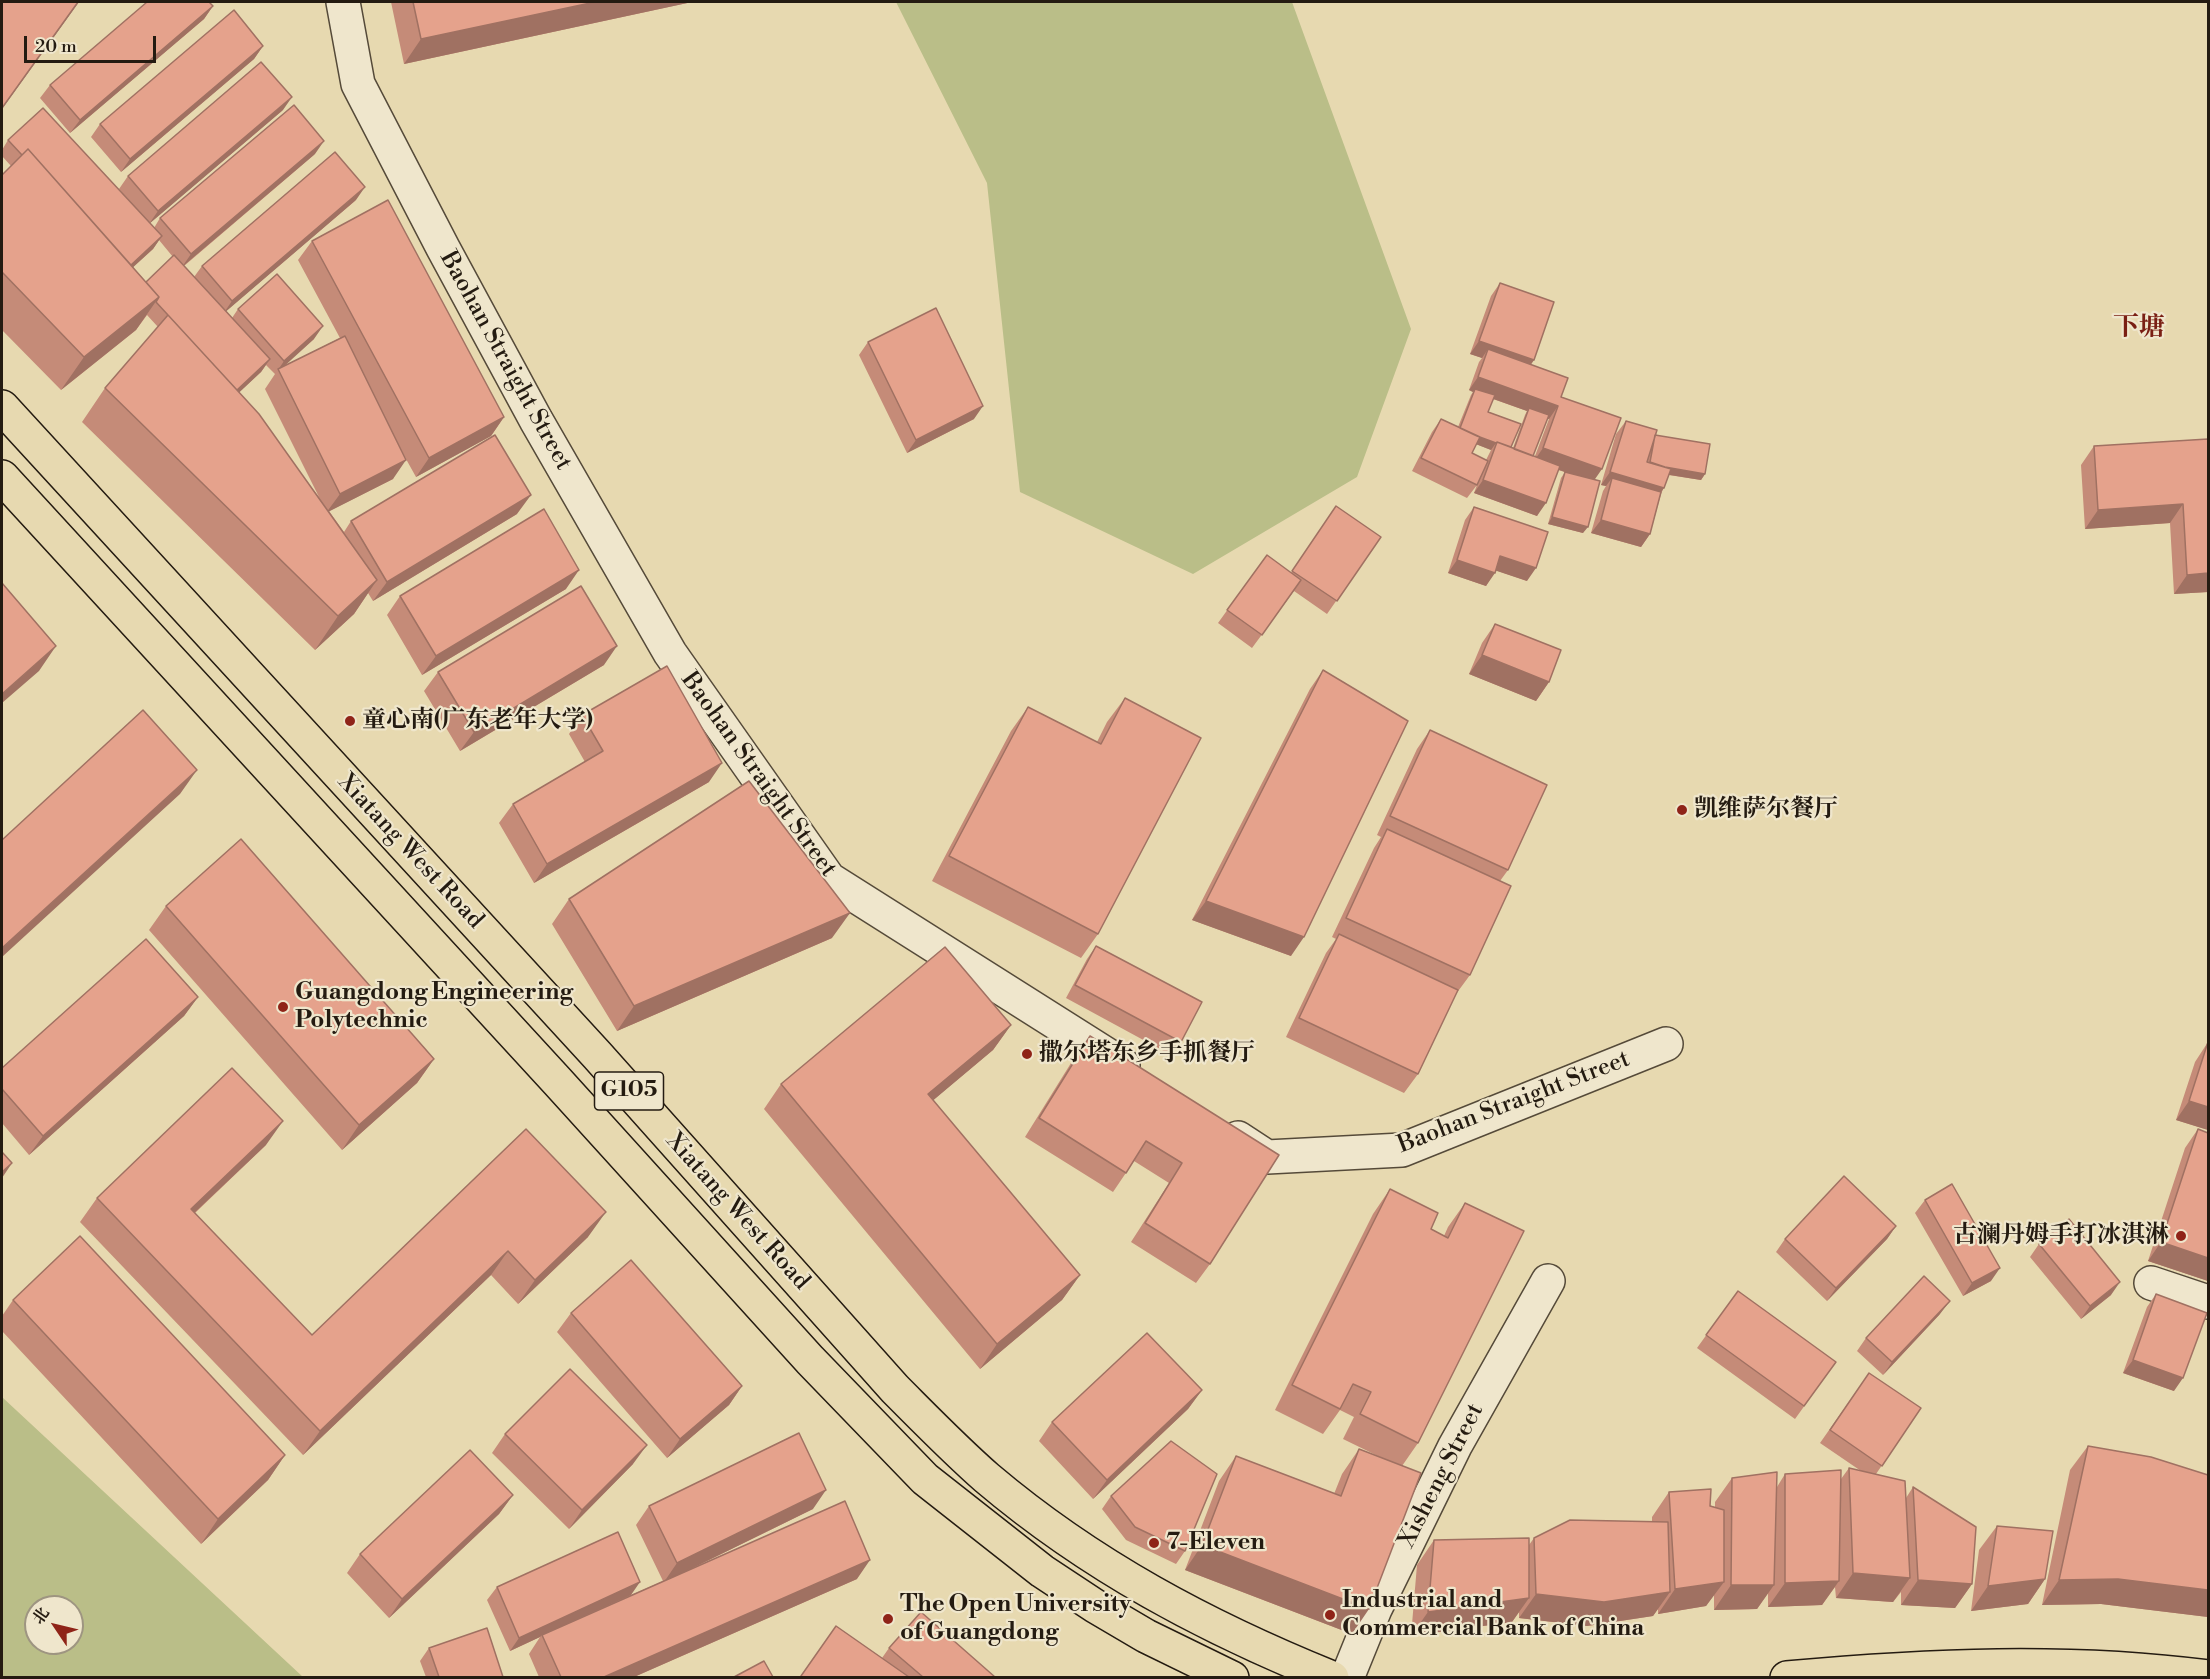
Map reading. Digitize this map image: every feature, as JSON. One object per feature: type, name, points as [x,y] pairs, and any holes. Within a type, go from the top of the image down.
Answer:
[{"type":"highway","name":"Xiatang West Road","points":[[2,407],[597,1055],[895,1389],[939,1433],[995,1484],[1039,1519],[1103,1564],[1183,1610],[1271,1653],[1332,1677]]},
{"type":"highway","name":"Xiatang West Road","points":[[2,477],[810,1360],[925,1479],[1042,1571],[1095,1606],[1146,1636],[1232,1677]]},
{"type":"highway","points":[[1787,1677],[1950,1666],[2102,1668],[2208,1677]]},
{"type":"street","name":"Baohan Straight Street","points":[[344,2],[358,84],[536,420],[670,653],[829,879],[1148,1081]]},
{"type":"street","name":"Baohan Straight Street","points":[[1217,1125],[1267,1156],[1402,1150],[1666,1044]]},
{"type":"street","name":"Xisheng Street","points":[[1347,1677],[1375,1609],[1455,1446],[1548,1281]]},
{"type":"street","points":[[2151,1283],[2208,1302]]},
{"type":"green space","points":[[896,2],[1292,2],[1411,329],[1357,477],[1193,574],[1020,492],[987,183]]},
{"type":"green space","points":[[2,1397],[303,1677],[2,1677]]},
{"type":"building","points":[[2,2],[78,2],[2,108]]},
{"type":"building","points":[[147,2],[209,2],[213,6],[80,120],[50,85]]},
{"type":"building","points":[[413,2],[595,2],[421,39]]},
{"type":"building","points":[[234,10],[263,46],[130,159],[100,124]]},
{"type":"building","points":[[261,62],[292,97],[158,211],[128,176]]},
{"type":"building","points":[[294,105],[324,141],[191,254],[160,218]]},
{"type":"building","points":[[43,108],[162,236],[131,265],[28,149],[22,155],[8,140]]},
{"type":"building","points":[[28,149],[159,297],[84,357],[2,272],[2,175]]},
{"type":"building","points":[[335,152],[365,187],[232,301],[202,266]]},
{"type":"building","points":[[388,200],[504,417],[429,458],[312,241]]},
{"type":"building","points":[[174,255],[270,359],[237,390],[156,302],[159,297],[146,282]]},
{"type":"building","points":[[277,274],[323,326],[284,361],[238,309]]},
{"type":"building","points":[[1500,283],[1554,302],[1534,360],[1479,341]]},
{"type":"building","points":[[936,308],[983,406],[916,440],[868,342]]},
{"type":"building","points":[[168,315],[259,414],[377,580],[338,616],[105,388]]},
{"type":"building","points":[[345,336],[406,460],[340,494],[278,369]]},
{"type":"building","points":[[1488,349],[1568,378],[1561,397],[1621,418],[1602,469],[1543,448],[1558,406],[1478,377]]},
{"type":"building","points":[[1475,389],[1495,395],[1488,412],[1521,424],[1511,447],[1460,428]]},
{"type":"building","points":[[1529,408],[1549,415],[1533,456],[1514,449]]},
{"type":"building","points":[[1441,419],[1480,437],[1472,453],[1488,461],[1477,485],[1421,458]]},
{"type":"building","points":[[1626,421],[1657,430],[1647,462],[1671,469],[1664,488],[1610,472]]},
{"type":"building","points":[[495,435],[531,495],[387,582],[351,521]]},
{"type":"building","points":[[1655,435],[1710,444],[1705,474],[1650,462]]},
{"type":"building","points":[[2208,439],[2208,573],[2187,575],[2183,504],[2098,510],[2094,446]]},
{"type":"building","points":[[1497,442],[1560,466],[1546,503],[1483,480]]},
{"type":"building","points":[[1565,472],[1600,481],[1588,527],[1552,517]]},
{"type":"building","points":[[1612,478],[1661,492],[1650,534],[1601,520]]},
{"type":"building","points":[[1336,506],[1381,537],[1337,601],[1292,571]]},
{"type":"building","points":[[1474,507],[1548,532],[1536,568],[1500,556],[1495,573],[1457,560]]},
{"type":"building","points":[[544,509],[579,570],[436,656],[400,596]]},
{"type":"building","points":[[1267,555],[1301,580],[1262,635],[1227,610]]},
{"type":"building","points":[[2,583],[56,646],[2,694]]},
{"type":"building","points":[[581,586],[617,646],[474,732],[438,672]]},
{"type":"building","points":[[1495,624],[1561,650],[1549,682],[1482,655]]},
{"type":"building","points":[[667,666],[722,763],[547,864],[513,804],[603,751],[582,715]]},
{"type":"building","points":[[1323,670],[1408,721],[1304,937],[1206,901]]},
{"type":"building","points":[[1125,698],[1201,738],[1098,934],[949,856],[1028,707],[1101,744]]},
{"type":"building","points":[[143,710],[197,770],[2,948],[2,840]]},
{"type":"building","points":[[1430,730],[1547,785],[1508,870],[1390,816]]},
{"type":"building","points":[[749,781],[850,913],[634,1006],[569,899]]},
{"type":"building","points":[[1387,829],[1511,886],[1470,975],[1346,918]]},
{"type":"building","name":"Guangdong Engineering Polytechnic","points":[[241,839],[434,1059],[359,1125],[166,906]]},
{"type":"building","points":[[1339,934],[1458,990],[1418,1074],[1299,1018]]},
{"type":"building","points":[[146,939],[198,997],[43,1136],[2,1089],[2,1068]]},
{"type":"building","points":[[1096,946],[1202,1002],[1181,1042],[1075,985]]},
{"type":"building","points":[[945,947],[1011,1025],[928,1094],[1080,1275],[997,1344],[781,1084]]},
{"type":"building","points":[[1090,1036],[1279,1155],[1210,1264],[1145,1223],[1182,1163],[1146,1141],[1126,1173],[1039,1118]]},
{"type":"building","points":[[2208,1042],[2208,1107],[2189,1101]]},
{"type":"building","points":[[232,1068],[283,1121],[191,1209],[312,1335],[526,1129],[606,1212],[535,1280],[508,1251],[320,1431],[97,1198]]},
{"type":"building","points":[[2198,1129],[2208,1133],[2208,1258],[2161,1242]]},
{"type":"building","points":[[2,1152],[12,1163],[2,1172]]},
{"type":"building","points":[[1844,1176],[1896,1226],[1836,1288],[1785,1239]]},
{"type":"building","points":[[1952,1184],[2000,1268],[1972,1283],[1925,1200]]},
{"type":"building","points":[[1390,1189],[1438,1213],[1431,1229],[1448,1238],[1465,1203],[1524,1231],[1418,1443],[1360,1414],[1371,1392],[1353,1384],[1340,1409],[1292,1385]]},
{"type":"building","points":[[2069,1219],[2120,1282],[2090,1306],[2039,1244]]},
{"type":"building","points":[[80,1236],[285,1455],[218,1519],[13,1300]]},
{"type":"building","points":[[631,1260],[742,1386],[680,1439],[571,1313]]},
{"type":"building","points":[[1924,1276],[1950,1301],[1892,1362],[1866,1338]]},
{"type":"building","points":[[1738,1291],[1836,1362],[1804,1406],[1706,1335]]},
{"type":"building","points":[[2156,1294],[2207,1313],[2183,1378],[2133,1360]]},
{"type":"building","points":[[1147,1333],[1202,1390],[1107,1480],[1052,1422]]},
{"type":"building","points":[[570,1369],[647,1445],[582,1510],[505,1434]]},
{"type":"building","points":[[1869,1373],[1921,1408],[1882,1466],[1830,1430]]},
{"type":"building","points":[[799,1433],[826,1490],[677,1563],[649,1506]]},
{"type":"building","points":[[1171,1441],[1217,1474],[1185,1551],[1135,1527],[1111,1496]]},
{"type":"building","points":[[2088,1446],[2151,1457],[2208,1475],[2208,1590],[2118,1579],[2059,1580]]},
{"type":"building","points":[[1359,1449],[1421,1473],[1369,1609],[1202,1545],[1236,1456],[1341,1496]]},
{"type":"building","points":[[470,1450],[513,1495],[402,1599],[360,1554]]},
{"type":"building","points":[[1849,1468],[1905,1481],[1910,1578],[1853,1573]]},
{"type":"building","points":[[1841,1470],[1839,1581],[1785,1583],[1785,1474]]},
{"type":"building","points":[[1777,1472],[1774,1585],[1731,1585],[1732,1478]]},
{"type":"building","points":[[1913,1487],[1976,1527],[1972,1584],[1918,1580]]},
{"type":"building","points":[[1711,1489],[1710,1506],[1724,1510],[1724,1582],[1675,1589],[1669,1492]]},
{"type":"building","points":[[845,1501],[870,1560],[604,1677],[561,1677],[542,1635]]},
{"type":"building","points":[[1570,1520],[1668,1522],[1670,1592],[1604,1602],[1536,1594],[1534,1538]]},
{"type":"building","points":[[1997,1526],[2053,1531],[2045,1579],[1988,1586]]},
{"type":"building","points":[[618,1532],[640,1582],[519,1638],[497,1587]]},
{"type":"building","points":[[1529,1538],[1529,1598],[1428,1612],[1434,1540]]},
{"type":"building","points":[[921,1612],[995,1677],[923,1677],[889,1648]]},
{"type":"building","points":[[836,1626],[909,1677],[802,1677]]},
{"type":"building","points":[[487,1628],[503,1677],[439,1677],[429,1648]]},
{"type":"building","points":[[764,1661],[773,1677],[734,1677]]},
{"type":"place","name":"童心南(广东老年大学)","points":[[350,721]]},
{"type":"place","name":"凯维萨尔餐厅","points":[[1682,810]]},
{"type":"place","name":"Guangdong Engineering Polytechnic","points":[[283,1007]]},
{"type":"place","name":"撒尔塔东乡手抓餐厅","points":[[1027,1054]]},
{"type":"place","name":"古澜丹姆手打冰淇淋","points":[[2181,1236]]},
{"type":"place","name":"7-Eleven","points":[[1154,1543]]},
{"type":"place","name":"Industrial and Commercial Bank of China","points":[[1330,1615]]},
{"type":"place","name":"The Open University of Guangdong","points":[[888,1619]]},
{"type":"district","name":"下塘","points":[[2139,329]]}]
